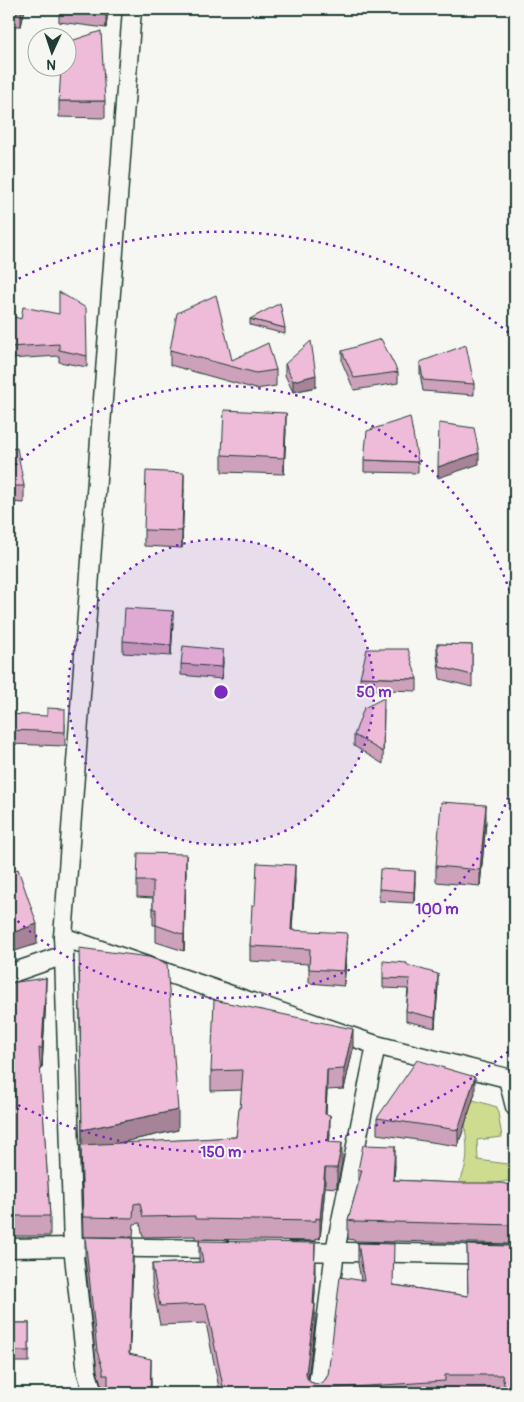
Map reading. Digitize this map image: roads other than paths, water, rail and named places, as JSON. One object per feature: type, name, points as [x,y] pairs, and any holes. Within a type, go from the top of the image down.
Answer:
[{"type":"street","points":[[93,1393],[87,1373],[73,1247],[63,937],[132,9]]},
{"type":"street","points":[[63,937],[376,1045],[512,1079],[515,1107]]},
{"type":"street","points":[[9,974],[64,955]]},
{"type":"street","points":[[317,1393],[336,1251],[376,1045]]},
{"type":"street","points":[[9,1248],[73,1247],[238,1250]]},
{"type":"street","points":[[277,1250],[515,1255]]}]
